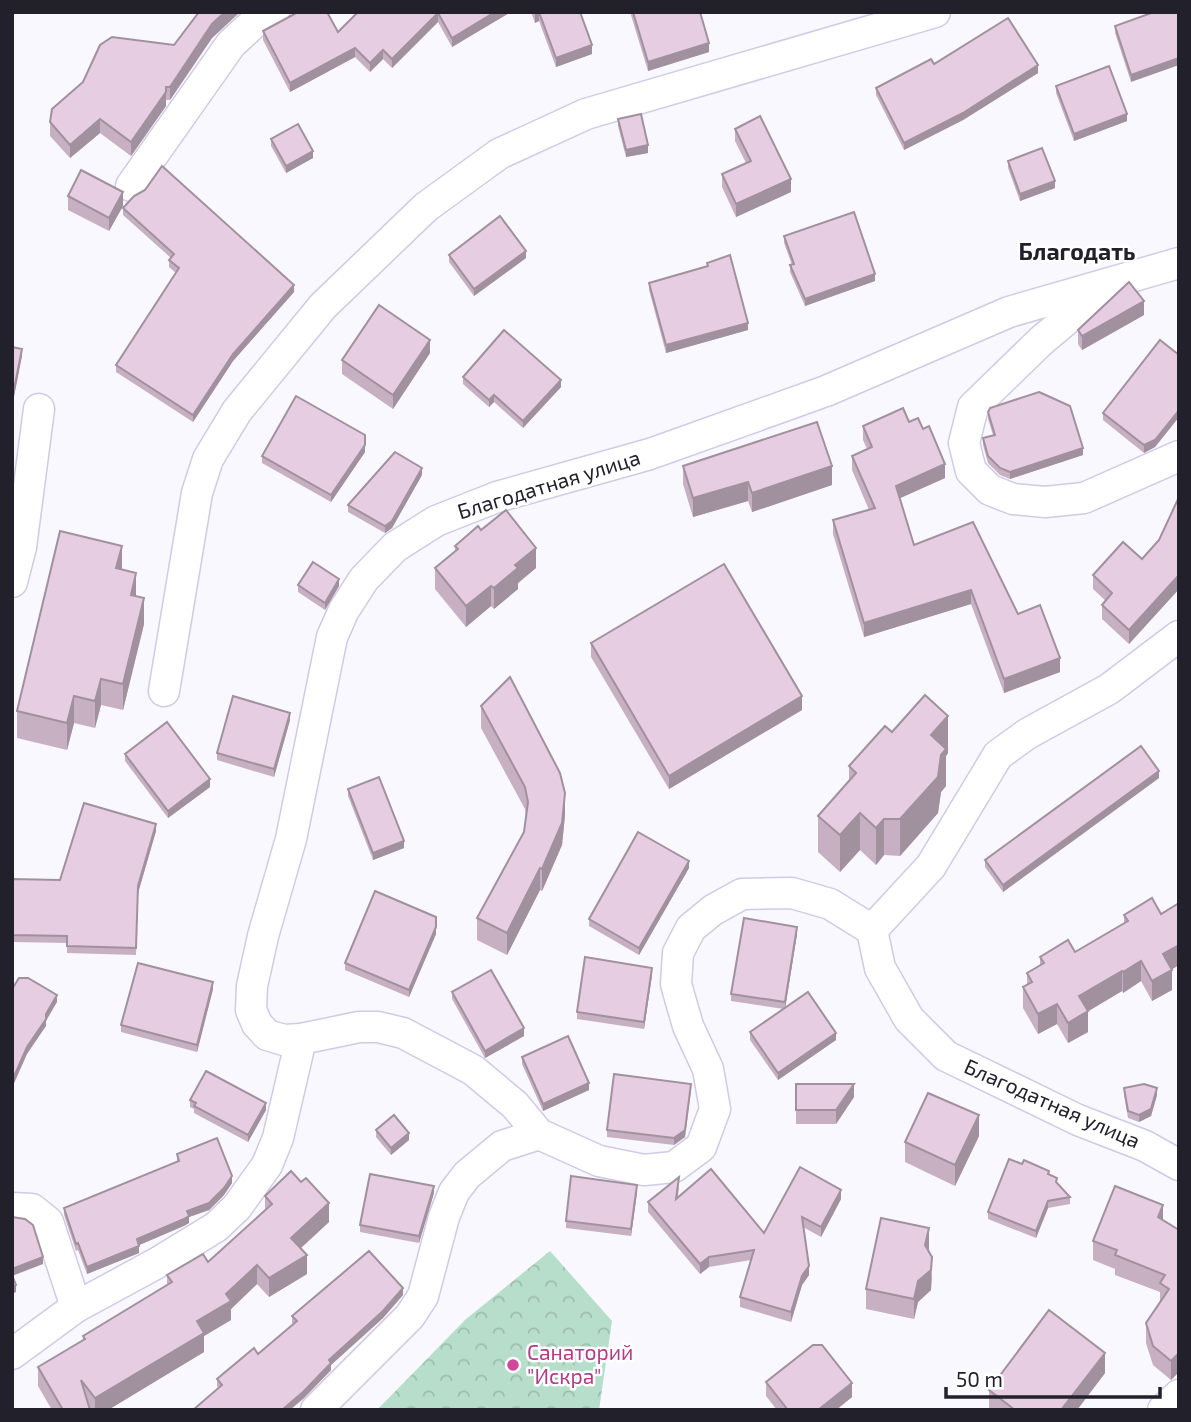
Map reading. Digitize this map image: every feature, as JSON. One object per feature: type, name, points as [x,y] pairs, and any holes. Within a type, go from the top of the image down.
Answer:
[{"type":"street","points":[[131,186],[231,44],[256,21],[274,12]]},
{"type":"street","points":[[164,691],[197,494],[208,458],[237,411],[323,306],[426,206],[499,154],[586,114],[936,12]]},
{"type":"street","name":"Благодатная улица","points":[[1179,262],[1009,312],[827,391],[650,454],[497,497],[436,521],[395,547],[364,579],[344,610],[332,637],[291,839],[262,936],[252,986],[251,1010],[257,1024],[267,1035],[284,1040],[359,1027],[378,1027],[403,1033],[473,1070],[515,1105],[539,1134],[599,1161],[644,1170],[674,1167],[701,1147],[715,1109],[708,1069],[688,1026],[676,984],[678,953],[691,928],[713,910],[742,894],[792,893],[830,904],[872,930],[880,968],[909,1019],[946,1056],[1078,1120],[1145,1146],[1179,1165]]},
{"type":"street","name":"Благодатная улица","points":[[1112,281],[1041,341],[973,407],[964,443],[971,471],[990,490],[1013,499],[1045,502],[1084,498],[1179,456]]},
{"type":"street","points":[[12,582],[21,547],[39,408]]},
{"type":"street","points":[[872,930],[931,866],[998,755],[1027,734],[1109,689],[1179,636]]},
{"type":"street","points":[[12,1354],[76,1307],[216,1227],[237,1207],[267,1165],[278,1138],[301,1039]]},
{"type":"street","points":[[316,1410],[411,1316],[423,1296],[444,1217],[454,1192],[467,1175],[502,1146],[539,1134]]},
{"type":"street","points":[[12,1208],[32,1209],[48,1222],[76,1307]]},
{"type":"street","points":[[1163,1410],[1179,1395]]},
{"type":"green space","name":"Санаторий \"Искра\"","points":[[550,1251],[612,1321],[599,1410],[377,1410],[466,1319]]},
{"type":"building","points":[[199,12],[225,12],[212,24],[170,87],[166,87],[166,92],[131,142],[100,119],[70,145],[50,122],[52,109],[83,82],[100,45],[112,37],[174,45]]},
{"type":"building","points":[[298,12],[327,12],[338,32],[358,12],[495,12],[452,38],[438,13],[392,59],[383,50],[370,63],[355,48],[290,83],[263,31]]},
{"type":"building","points":[[539,12],[580,12],[592,45],[556,58]]},
{"type":"building","points":[[633,12],[700,12],[709,43],[648,62]]},
{"type":"building","points":[[1154,12],[1179,12],[1179,58],[1131,75],[1115,26]]},
{"type":"building","points":[[1008,18],[1038,65],[963,113],[904,143],[876,88],[931,59],[934,64]]},
{"type":"building","points":[[1109,66],[1127,114],[1074,134],[1056,86]]},
{"type":"building","points":[[641,114],[648,145],[626,150],[618,119]]},
{"type":"building","points":[[760,116],[791,179],[736,204],[722,174],[751,161],[735,129]]},
{"type":"building","points":[[298,124],[313,151],[286,166],[271,139]]},
{"type":"building","points":[[1042,148],[1055,181],[1020,194],[1008,161]]},
{"type":"building","points":[[162,166],[294,285],[233,354],[193,415],[116,365],[179,268],[169,260],[174,254],[123,208],[134,196],[145,190]]},
{"type":"building","points":[[81,170],[123,192],[109,218],[68,196]]},
{"type":"building","points":[[854,212],[875,274],[805,299],[790,265],[794,264],[784,236]]},
{"type":"building","points":[[500,216],[526,251],[474,289],[449,255]]},
{"type":"building","points":[[730,255],[748,323],[666,345],[649,283],[708,266],[707,263]]},
{"type":"building","points":[[1129,282],[1144,301],[1082,336],[1078,330]]},
{"type":"building","points":[[379,305],[430,340],[393,395],[342,360]]},
{"type":"building","points":[[504,330],[561,380],[523,421],[494,395],[489,400],[463,377]]},
{"type":"building","points":[[1160,340],[1179,355],[1179,410],[1155,440],[1144,445],[1103,413]]},
{"type":"building","points":[[12,347],[22,349],[12,400]]},
{"type":"building","points":[[1039,392],[1070,406],[1083,448],[1010,472],[1000,468],[988,456],[983,438],[995,435],[988,412],[990,408]]},
{"type":"building","points":[[296,396],[365,435],[365,445],[331,495],[262,456]]},
{"type":"building","points":[[903,408],[909,422],[918,418],[923,429],[929,426],[945,464],[896,486],[914,545],[973,522],[1018,614],[1040,605],[1060,658],[1004,679],[971,590],[864,623],[833,520],[875,508],[852,456],[872,447],[863,426]]},
{"type":"building","points":[[817,422],[832,466],[752,493],[748,482],[693,498],[683,466]]},
{"type":"building","points":[[395,452],[422,468],[392,521],[385,526],[348,505]]},
{"type":"building","points":[[1179,497],[1179,575],[1129,630],[1102,605],[1112,593],[1093,575],[1123,542],[1142,559],[1159,540]]},
{"type":"building","points":[[506,510],[536,548],[515,565],[518,568],[494,588],[491,586],[466,606],[435,568],[458,549],[455,546],[478,526],[481,530]]},
{"type":"building","points":[[60,531],[122,546],[116,568],[136,573],[131,595],[144,598],[123,684],[101,679],[95,701],[74,696],[67,723],[17,711]]},
{"type":"building","points":[[313,562],[339,579],[325,603],[298,585]]},
{"type":"building","points":[[724,564],[802,696],[669,776],[591,643]]},
{"type":"building","points":[[510,677],[560,773],[565,793],[562,823],[542,869],[540,868],[507,933],[477,918],[524,832],[528,802],[525,787],[481,706]]},
{"type":"building","points":[[925,695],[948,716],[931,735],[946,749],[941,755],[938,777],[900,819],[884,819],[876,828],[860,813],[840,835],[818,816],[856,773],[849,766],[885,726],[892,732]]},
{"type":"building","points":[[233,696],[290,713],[274,769],[217,753]]},
{"type":"building","points":[[167,722],[210,779],[168,811],[125,754]]},
{"type":"building","points":[[1141,746],[1159,771],[1003,885],[985,860]]},
{"type":"building","points":[[379,777],[404,841],[373,853],[348,789]]},
{"type":"building","points":[[84,803],[156,824],[138,886],[136,948],[67,946],[67,936],[12,935],[12,879],[60,880]]},
{"type":"building","points":[[638,832],[689,861],[639,948],[589,919]]},
{"type":"building","points":[[375,891],[436,917],[436,927],[409,990],[345,963]]},
{"type":"building","points":[[1152,898],[1161,914],[1179,903],[1179,945],[1163,954],[1172,970],[1152,981],[1141,961],[1079,996],[1088,1011],[1068,1023],[1057,1004],[1038,1014],[1023,987],[1032,982],[1027,973],[1044,963],[1040,957],[1068,940],[1075,952],[1128,921],[1124,915]]},
{"type":"building","points":[[744,918],[797,927],[785,1002],[731,994]]},
{"type":"building","points":[[585,957],[652,968],[644,1022],[577,1012]]},
{"type":"building","points":[[138,963],[213,982],[197,1045],[121,1025]]},
{"type":"building","points":[[491,970],[524,1028],[485,1051],[452,992]]},
{"type":"building","points":[[19,978],[28,978],[57,995],[46,1019],[27,1047],[12,1081],[12,989]]},
{"type":"building","points":[[808,992],[836,1033],[778,1073],[750,1032]]},
{"type":"building","points":[[568,1036],[589,1083],[543,1104],[522,1057]]},
{"type":"building","points":[[206,1071],[266,1103],[248,1135],[194,1106],[196,1103],[190,1100]]},
{"type":"building","points":[[614,1074],[691,1084],[685,1130],[674,1138],[607,1130]]},
{"type":"building","points":[[796,1084],[854,1084],[836,1110],[796,1110]]},
{"type":"building","points":[[1144,1084],[1157,1088],[1151,1109],[1139,1115],[1128,1111],[1124,1088]]},
{"type":"building","points":[[928,1093],[979,1115],[955,1165],[905,1142]]},
{"type":"building","points":[[394,1115],[409,1133],[391,1148],[376,1130]]},
{"type":"building","points":[[217,1138],[232,1176],[209,1203],[187,1211],[189,1216],[184,1219],[137,1239],[139,1246],[87,1267],[64,1208],[179,1161],[177,1154]]},
{"type":"building","points":[[1009,1159],[1022,1164],[1024,1160],[1049,1171],[1048,1174],[1057,1178],[1056,1182],[1070,1197],[1048,1201],[1036,1231],[988,1212]]},
{"type":"building","points":[[800,1167],[841,1190],[821,1227],[802,1217],[809,1266],[802,1276],[791,1312],[740,1297],[754,1250],[709,1257],[700,1264],[648,1202],[679,1177],[676,1199],[711,1169],[764,1233]]},
{"type":"building","points":[[291,1171],[301,1182],[306,1178],[329,1203],[291,1238],[307,1255],[269,1278],[257,1265],[226,1294],[231,1301],[197,1321],[204,1333],[95,1398],[81,1380],[90,1410],[63,1410],[38,1367],[172,1282],[167,1275],[203,1254],[208,1262],[272,1204],[265,1196]]},
{"type":"building","points":[[370,1174],[434,1186],[419,1236],[360,1225]]},
{"type":"building","points":[[571,1176],[637,1185],[631,1229],[566,1221]]},
{"type":"building","points":[[1115,1186],[1163,1205],[1158,1217],[1179,1230],[1179,1353],[1171,1361],[1153,1346],[1146,1323],[1169,1289],[1160,1283],[1165,1275],[1115,1255],[1117,1250],[1093,1241]]},
{"type":"building","points":[[12,1217],[25,1219],[33,1225],[43,1257],[12,1269]]},
{"type":"building","points":[[881,1218],[929,1228],[925,1245],[932,1257],[931,1270],[918,1281],[914,1299],[866,1289]]},
{"type":"building","points":[[369,1251],[403,1288],[383,1311],[329,1360],[331,1363],[303,1392],[282,1410],[193,1410],[222,1385],[217,1379],[254,1348],[258,1354],[297,1321],[292,1316]]},
{"type":"building","points":[[1049,1310],[1105,1353],[1061,1410],[1015,1410],[989,1390]]},
{"type":"building","points":[[813,1345],[822,1345],[852,1383],[818,1410],[788,1410],[766,1382]]},
{"type":"place","name":"Санаторий \"Искра\"","points":[[513,1365]]},
{"type":"district","name":"Благодать","points":[[1077,252]]}]
